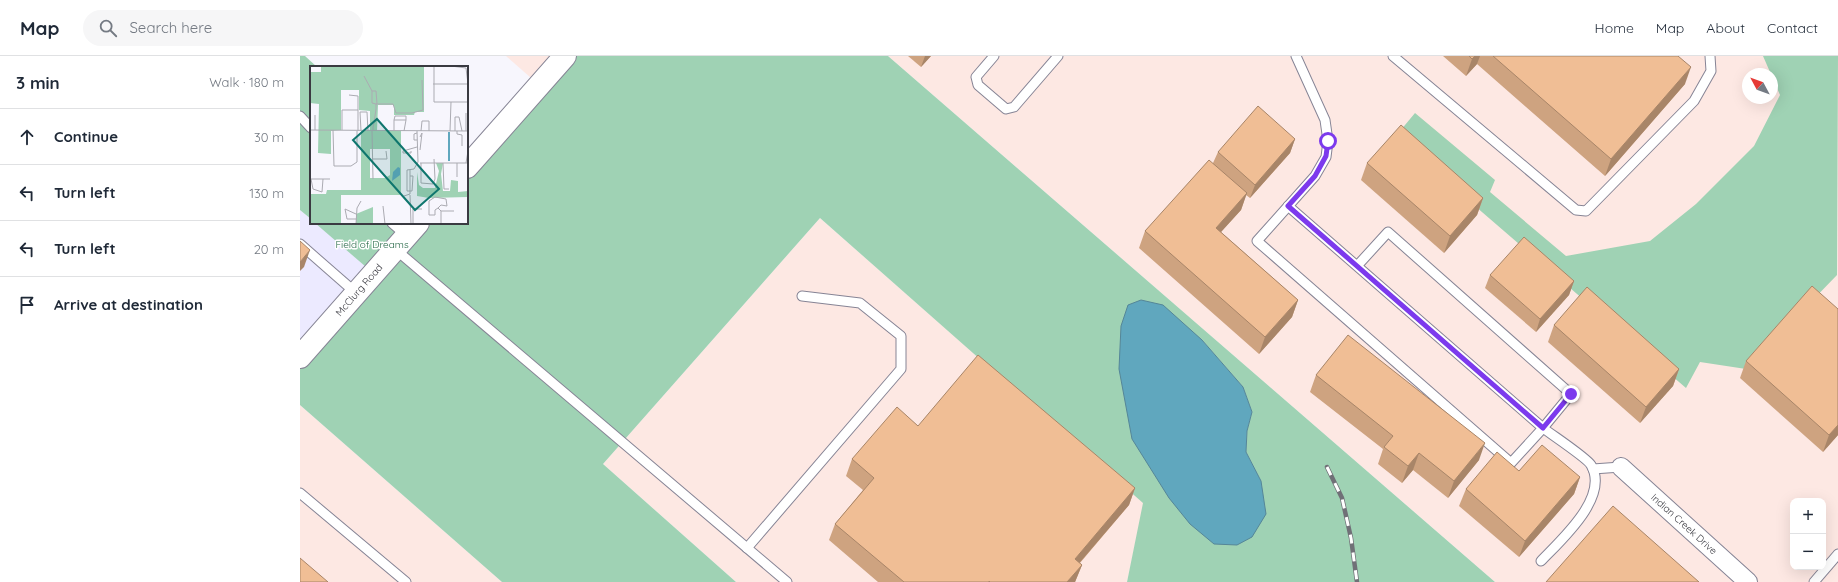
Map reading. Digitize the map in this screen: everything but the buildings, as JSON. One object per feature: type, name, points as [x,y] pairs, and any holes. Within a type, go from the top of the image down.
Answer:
[{"type":"street","points":[[468,166],[565,56]]},
{"type":"street","name":"McClurg Road","points":[[300,357],[356,293],[403,233]]},
{"type":"street","name":"Indian Creek Drive","points":[[1621,467],[1748,582]]},
{"type":"lane","points":[[994,56],[976,77],[978,85],[1006,109],[1014,107],[1058,56]]},
{"type":"lane","points":[[1296,56],[1325,120],[1328,141],[1326,156],[1315,176],[1257,240],[1511,463],[1571,394],[1388,232],[1357,266]]},
{"type":"lane","points":[[1393,56],[1576,210],[1586,211],[1694,101],[1711,71],[1710,56]]},
{"type":"lane","points":[[300,116],[310,127]]},
{"type":"lane","points":[[1288,206],[1543,428],[1590,464],[1595,475],[1592,498],[1578,523],[1541,561]]},
{"type":"lane","points":[[403,233],[747,548],[788,582]]},
{"type":"lane","points":[[300,244],[356,293]]},
{"type":"lane","points":[[747,548],[901,369],[901,336],[860,303],[802,296]]},
{"type":"lane","points":[[1593,469],[1621,467]]},
{"type":"lane","points":[[300,493],[406,582]]},
{"type":"lane","points":[[1814,582],[1838,554]]},
{"type":"shaded area","points":[[506,56],[565,56],[539,85]]},
{"type":"shaded area","points":[[888,56],[1838,56],[1838,582],[1495,582]]},
{"type":"shaded area","points":[[300,210],[310,218],[310,224],[316,224],[374,273],[300,357]]},
{"type":"shaded area","points":[[820,218],[1144,503],[1127,582],[736,582],[603,464]]},
{"type":"shaded area","points":[[300,405],[502,582],[300,582]]},
{"type":"green space","points":[[300,56],[305,56],[316,66],[310,66],[310,218],[300,210]]},
{"type":"green space","name":"Field of Dreams","points":[[565,56],[888,56],[1495,582],[1127,582],[1143,503],[820,218],[603,464],[736,582],[502,582],[300,405],[300,357],[373,273],[316,224],[468,224],[468,166]],"holes":[[[1141,300],[1202,340],[1243,387],[1252,412],[1247,431],[1246,452],[1261,481]]]},
{"type":"green space","points":[[1763,56],[1838,56],[1837,275],[1746,369],[1700,362],[1686,388],[1395,137],[1415,113],[1495,180],[1490,192],[1566,256],[1650,241],[1696,204],[1754,146],[1775,104],[1778,104],[1780,95],[1778,90],[1778,68],[1768,68]]},
{"type":"water","points":[[1141,300],[1163,305],[1202,340],[1243,387],[1252,412],[1247,431],[1246,452],[1261,481],[1266,514],[1252,537],[1237,545],[1214,544],[1190,524],[1169,498],[1132,439],[1119,369],[1121,326],[1128,305]]},
{"type":"railway","points":[[1327,467],[1342,498],[1351,538],[1357,582]]},
{"type":"route","points":[[1328,141],[1326,156],[1315,176],[1288,206],[1543,428],[1571,394]]}]
